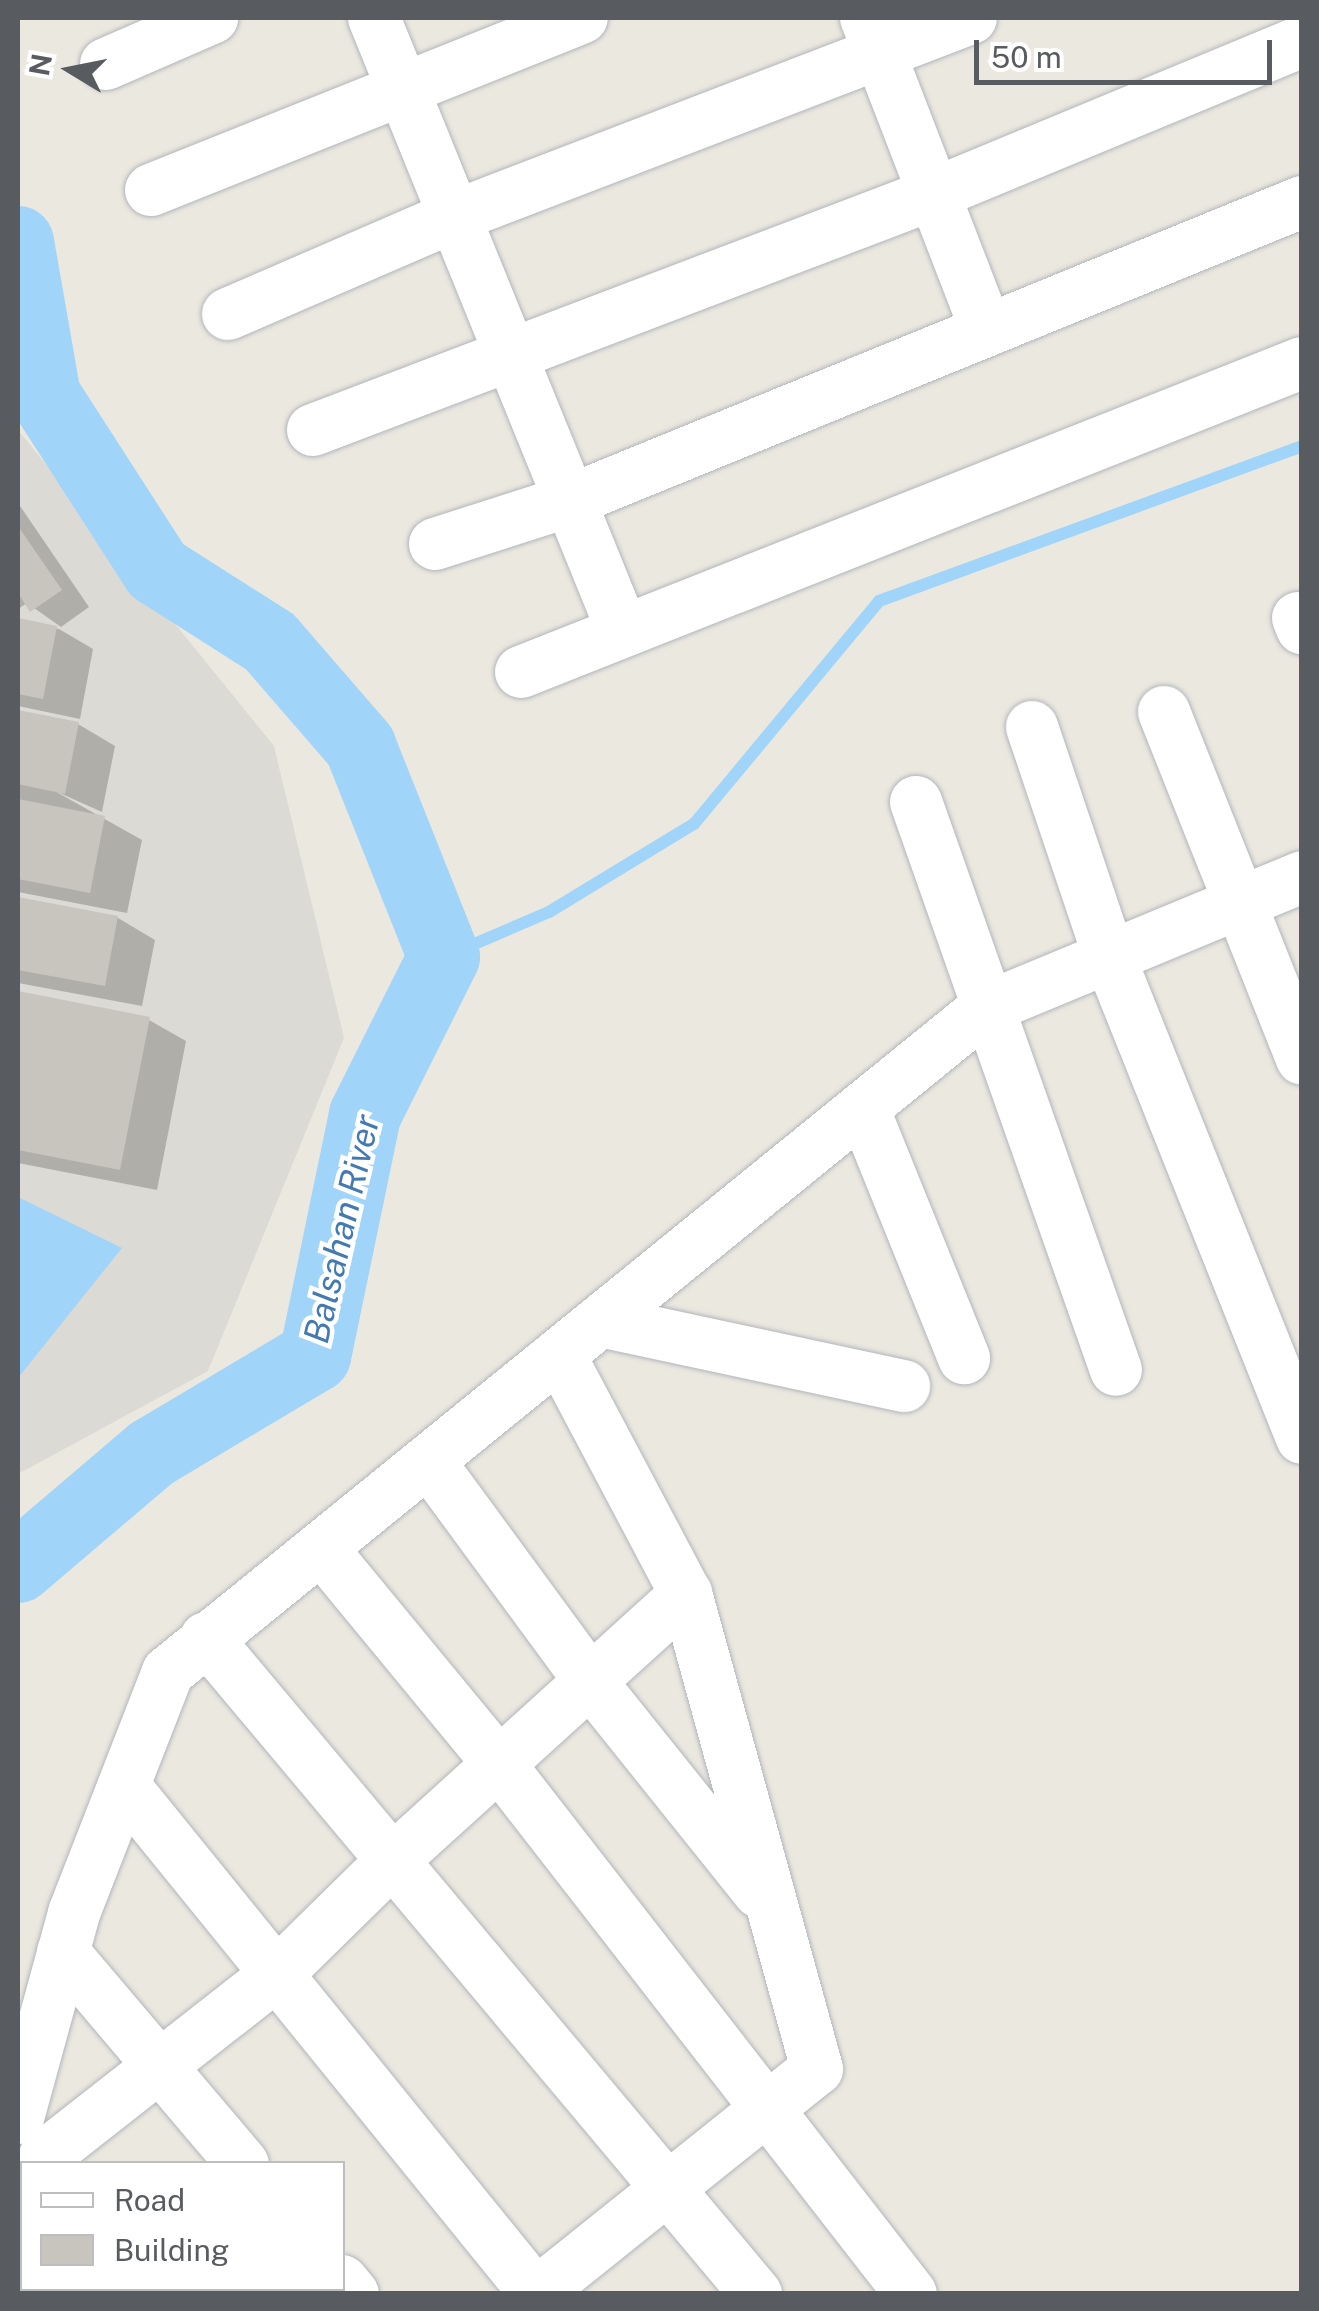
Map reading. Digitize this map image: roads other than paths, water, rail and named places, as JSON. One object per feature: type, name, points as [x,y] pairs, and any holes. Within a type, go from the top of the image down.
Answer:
[{"type":"street","points":[[106,64],[212,18]]},
{"type":"street","points":[[374,18],[450,218],[512,356],[622,629]]},
{"type":"street","points":[[151,190],[402,86],[582,18]]},
{"type":"street","points":[[228,314],[873,36],[970,18]]},
{"type":"street","points":[[873,36],[985,327]]},
{"type":"street","points":[[314,430],[931,195],[1302,40]]},
{"type":"street","points":[[435,544],[569,501],[985,327],[1302,202]]},
{"type":"street","points":[[522,672],[622,629],[1302,362]]},
{"type":"street","points":[[1164,712],[1302,1058]]},
{"type":"street","points":[[1032,727],[1109,956],[1302,1438]]},
{"type":"street","points":[[916,802],[1116,1370]]},
{"type":"street","points":[[33,2141],[63,1952],[168,1672],[561,1358],[986,1008],[1302,877]]},
{"type":"street","points":[[863,1108],[964,1358]]},
{"type":"street","points":[[605,1322],[904,1386]]},
{"type":"street","points":[[124,1786],[536,2294],[817,2069],[686,1594],[561,1358]]},
{"type":"street","points":[[430,1463],[590,1681],[773,1908]]},
{"type":"street","points":[[321,1548],[498,1764],[910,2294]]},
{"type":"street","points":[[33,2141],[160,2065],[277,1974],[392,1860],[686,1594]]},
{"type":"street","points":[[206,1638],[756,2294]]},
{"type":"street","points":[[63,1952],[240,2161]]},
{"type":"water","points":[[18,1197],[122,1248],[18,1378]]},
{"type":"waterway","name":"Balsahan River","points":[[18,242],[45,396],[157,570],[270,642],[360,746],[444,957],[365,1115],[315,1356],[152,1453],[18,1567]]},
{"type":"waterway","points":[[444,957],[549,912],[694,824],[879,601],[1302,446]]}]
